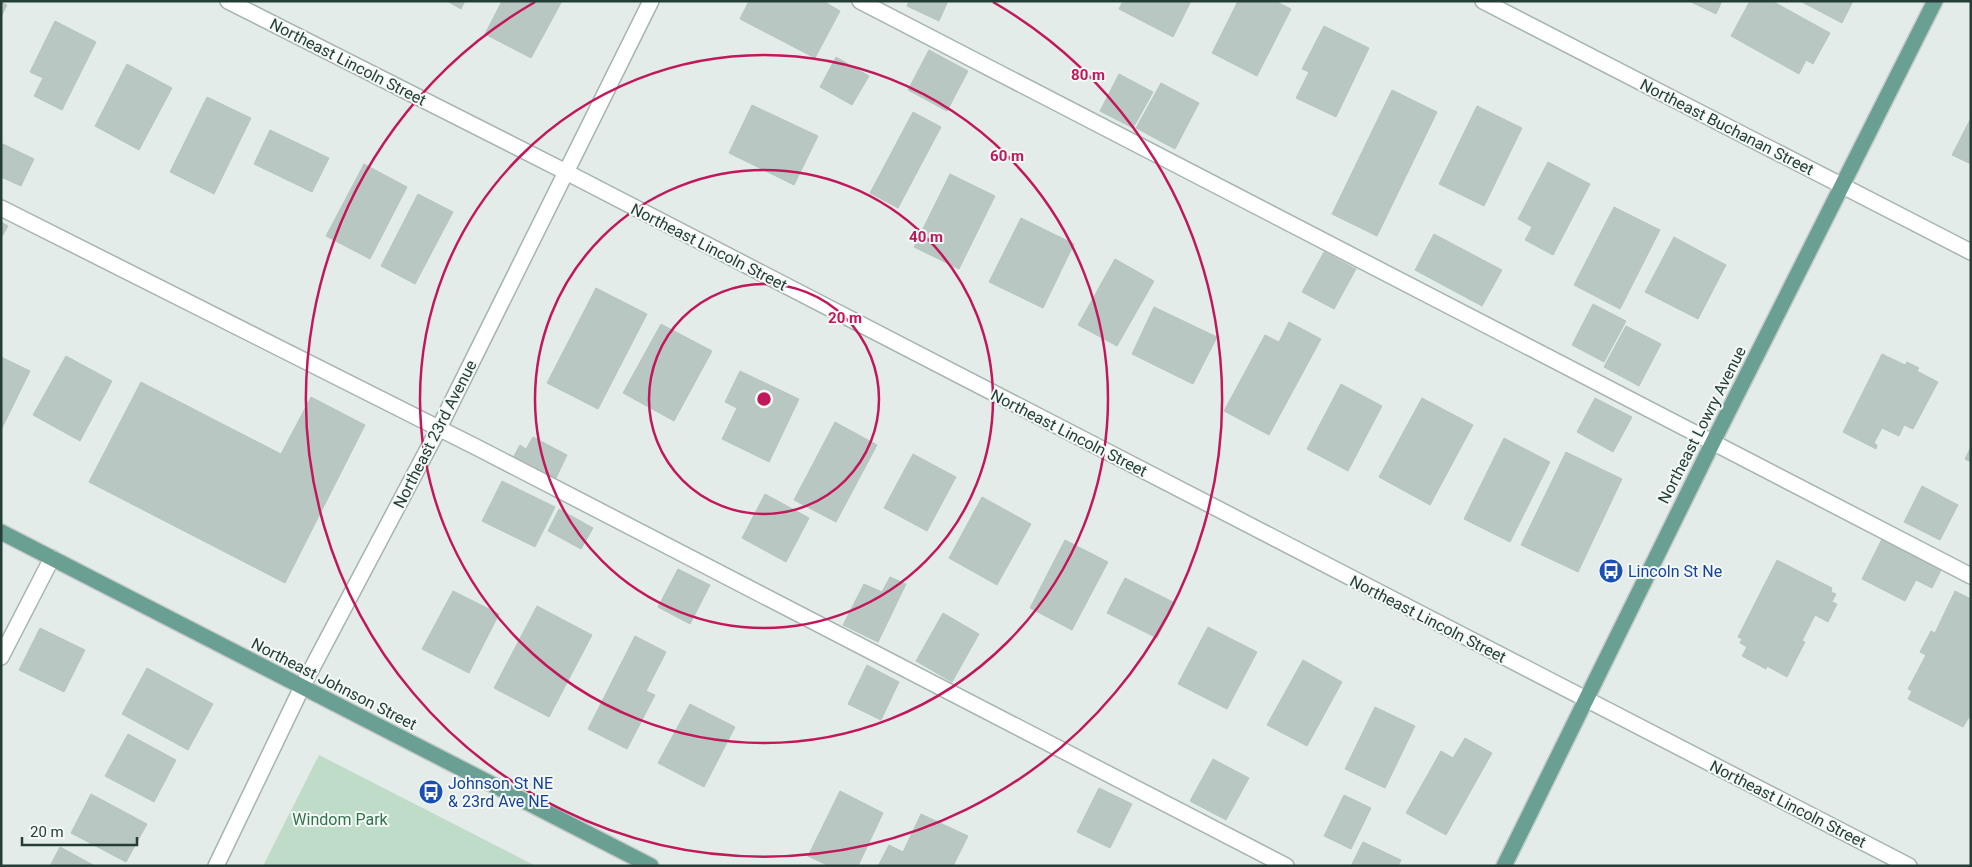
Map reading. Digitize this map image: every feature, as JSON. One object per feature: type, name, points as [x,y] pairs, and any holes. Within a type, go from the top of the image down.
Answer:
[{"type":"main road","name":"Northeast Lowry Avenue","points":[[1504,866],[1713,442],[1935,1]]},
{"type":"main road","name":"Northeast Johnson Street","points":[[1,532],[651,866]]},
{"type":"street","name":"Northeast Lincoln Street","points":[[228,1],[566,172],[1909,866]]},
{"type":"street","name":"Northeast 23rd Avenue","points":[[216,866],[302,687],[439,428],[651,1]]},
{"type":"street","points":[[860,1],[1971,576]]},
{"type":"street","name":"Northeast Buchanan Street","points":[[1483,1],[1971,252]]},
{"type":"street","points":[[1,208],[439,428],[1286,866]]},
{"type":"street","points":[[1,657],[52,558]]},
{"type":"green space","name":"Windom Park","points":[[319,755],[536,866],[263,866]]},
{"type":"building","points":[[447,1],[465,1],[461,9]]},
{"type":"building","points":[[502,1],[562,1],[531,58],[485,34]]},
{"type":"building","points":[[749,1],[823,1],[840,11],[815,58],[740,19]]},
{"type":"building","points":[[909,1],[948,1],[939,21],[907,6]]},
{"type":"building","points":[[1123,1],[1191,1],[1173,37],[1119,9]]},
{"type":"building","points":[[1238,1],[1275,1],[1291,9],[1257,76],[1212,53]]},
{"type":"building","points":[[1689,1],[1722,1],[1716,14]]},
{"type":"building","points":[[1750,1],[1772,1],[1830,33],[1813,64],[1806,60],[1799,74],[1731,36]]},
{"type":"building","points":[[1800,1],[1853,1],[1842,23]]},
{"type":"building","points":[[1,2],[7,5],[1,17]]},
{"type":"building","points":[[55,21],[96,42],[62,110],[34,96],[43,78],[30,72]]},
{"type":"building","points":[[1324,26],[1369,48],[1336,117],[1296,98],[1309,72],[1302,69]]},
{"type":"building","points":[[929,50],[968,71],[947,111],[908,90]]},
{"type":"building","points":[[836,57],[869,76],[852,105],[820,87]]},
{"type":"building","points":[[127,64],[172,88],[139,150],[95,126]]},
{"type":"building","points":[[1119,74],[1153,92],[1133,128],[1100,111]]},
{"type":"building","points":[[1161,83],[1199,103],[1175,149],[1136,128]]},
{"type":"building","points":[[1392,90],[1437,112],[1377,236],[1332,214]]},
{"type":"building","points":[[207,97],[251,118],[214,194],[170,172]]},
{"type":"building","points":[[752,105],[818,136],[794,185],[729,153]]},
{"type":"building","points":[[1477,106],[1522,128],[1484,206],[1439,184]]},
{"type":"building","points":[[913,112],[941,127],[898,208],[870,193]]},
{"type":"building","points":[[1971,118],[1971,164],[1952,155]]},
{"type":"building","points":[[270,130],[329,158],[312,192],[254,164]]},
{"type":"building","points":[[3,144],[34,159],[21,186],[1,177],[1,148]]},
{"type":"building","points":[[1548,162],[1590,184],[1553,255],[1525,240],[1532,227],[1518,219]]},
{"type":"building","points":[[364,164],[407,187],[370,259],[326,236]]},
{"type":"building","points":[[950,174],[995,196],[959,269],[914,247]]},
{"type":"building","points":[[418,194],[453,212],[415,284],[381,266]]},
{"type":"building","points":[[1614,207],[1660,230],[1620,309],[1574,285]]},
{"type":"building","points":[[1021,218],[1074,244],[1043,308],[989,282]]},
{"type":"building","points":[[1,222],[8,226],[1,238]]},
{"type":"building","points":[[1434,234],[1502,270],[1482,306],[1415,270]]},
{"type":"building","points":[[1674,237],[1726,265],[1698,319],[1645,292]]},
{"type":"building","points":[[1324,252],[1356,269],[1334,309],[1302,292]]},
{"type":"building","points":[[1115,259],[1154,281],[1117,346],[1078,325]]},
{"type":"building","points":[[596,288],[647,314],[598,409],[547,383]]},
{"type":"building","points":[[1593,304],[1626,321],[1604,362],[1572,345]]},
{"type":"building","points":[[1154,307],[1217,337],[1193,384],[1132,354]]},
{"type":"building","points":[[1289,322],[1321,339],[1269,435],[1224,411],[1265,335],[1279,342]]},
{"type":"building","points":[[661,324],[712,351],[674,421],[623,393]]},
{"type":"building","points":[[1626,326],[1661,344],[1639,386],[1604,367]]},
{"type":"building","points":[[1882,354],[1905,365],[1907,362],[1919,368],[1917,371],[1938,382],[1913,429],[1904,425],[1899,436],[1882,428],[1874,443],[1877,445],[1876,449],[1843,432]]},
{"type":"building","points":[[66,356],[112,381],[80,441],[33,415]]},
{"type":"building","points":[[1,357],[30,371],[2,428],[1,428]]},
{"type":"building","points":[[740,371],[799,399],[769,462],[722,439],[737,408],[725,402]]},
{"type":"building","points":[[141,382],[281,454],[311,397],[365,425],[285,583],[89,482]]},
{"type":"building","points":[[1341,384],[1382,406],[1348,471],[1307,449]]},
{"type":"building","points":[[1422,398],[1473,425],[1430,505],[1379,477]]},
{"type":"building","points":[[1595,398],[1632,417],[1613,452],[1577,432]]},
{"type":"building","points":[[835,422],[877,445],[836,522],[794,500]]},
{"type":"building","points":[[533,437],[567,455],[556,478],[514,456],[520,445],[526,449]]},
{"type":"building","points":[[1504,438],[1550,462],[1510,542],[1464,519]]},
{"type":"building","points":[[1971,447],[1971,462],[1965,459]]},
{"type":"building","points":[[1566,452],[1622,479],[1578,572],[1521,545]]},
{"type":"building","points":[[913,454],[956,477],[927,531],[884,508]]},
{"type":"building","points":[[502,481],[555,507],[535,547],[482,521]]},
{"type":"building","points":[[1922,486],[1958,505],[1940,540],[1904,522]]},
{"type":"building","points":[[765,494],[809,518],[786,562],[742,538]]},
{"type":"building","points":[[982,497],[1031,524],[997,585],[949,558]]},
{"type":"building","points":[[559,509],[593,528],[581,549],[548,531]]},
{"type":"building","points":[[1882,539],[1941,570],[1932,588],[1916,580],[1905,601],[1862,579]]},
{"type":"building","points":[[1065,540],[1108,562],[1072,630],[1030,608]]},
{"type":"building","points":[[1777,560],[1832,588],[1831,592],[1836,594],[1832,602],[1837,604],[1828,622],[1815,615],[1802,641],[1805,642],[1787,677],[1767,666],[1766,669],[1742,656],[1747,647],[1740,643],[1742,639],[1738,637]]},
{"type":"building","points":[[678,569],[710,585],[690,624],[658,607]]},
{"type":"building","points":[[890,577],[906,584],[878,642],[843,625],[864,584],[882,592]]},
{"type":"building","points":[[1125,578],[1175,603],[1157,638],[1107,613]]},
{"type":"building","points":[[453,591],[499,614],[469,673],[422,649]]},
{"type":"building","points":[[1955,591],[1971,599],[1971,714],[1963,727],[1908,699],[1912,691],[1908,689],[1926,655],[1920,652],[1931,631],[1935,633]]},
{"type":"building","points":[[537,606],[592,635],[549,717],[494,688]]},
{"type":"building","points":[[943,613],[979,634],[952,682],[916,661]]},
{"type":"building","points":[[1208,627],[1257,652],[1227,709],[1178,684]]},
{"type":"building","points":[[40,628],[85,650],[64,692],[19,670]]},
{"type":"building","points":[[635,636],[666,652],[646,691],[655,695],[627,749],[588,729]]},
{"type":"building","points":[[1303,660],[1342,682],[1307,746],[1267,725]]},
{"type":"building","points":[[867,665],[899,682],[881,720],[848,704]]},
{"type":"building","points":[[147,668],[213,704],[188,750],[122,714]]},
{"type":"building","points":[[690,704],[735,727],[704,787],[658,763]]},
{"type":"building","points":[[1375,707],[1415,726],[1385,788],[1345,769]]},
{"type":"building","points":[[128,734],[176,760],[154,802],[105,776]]},
{"type":"building","points":[[1465,738],[1492,753],[1446,835],[1406,813],[1441,751],[1453,758]]},
{"type":"building","points":[[1213,759],[1249,778],[1226,820],[1190,801]]},
{"type":"building","points":[[1099,788],[1132,804],[1110,848],[1077,832]]},
{"type":"building","points":[[840,791],[883,813],[858,866],[829,866],[808,856]]},
{"type":"building","points":[[91,794],[147,824],[126,862],[71,833]]},
{"type":"building","points":[[1344,795],[1371,808],[1351,849],[1324,836]]},
{"type":"building","points":[[921,814],[968,836],[953,866],[878,866],[889,845],[903,852]]},
{"type":"building","points":[[1363,842],[1401,860],[1398,866],[1351,866]]},
{"type":"building","points":[[60,847],[95,866],[50,866]]},
{"type":"place","name":"Lincoln St Ne","points":[[1611,571]]},
{"type":"place","name":"Johnson St NE & 23rd Ave NE","points":[[431,792]]}]
